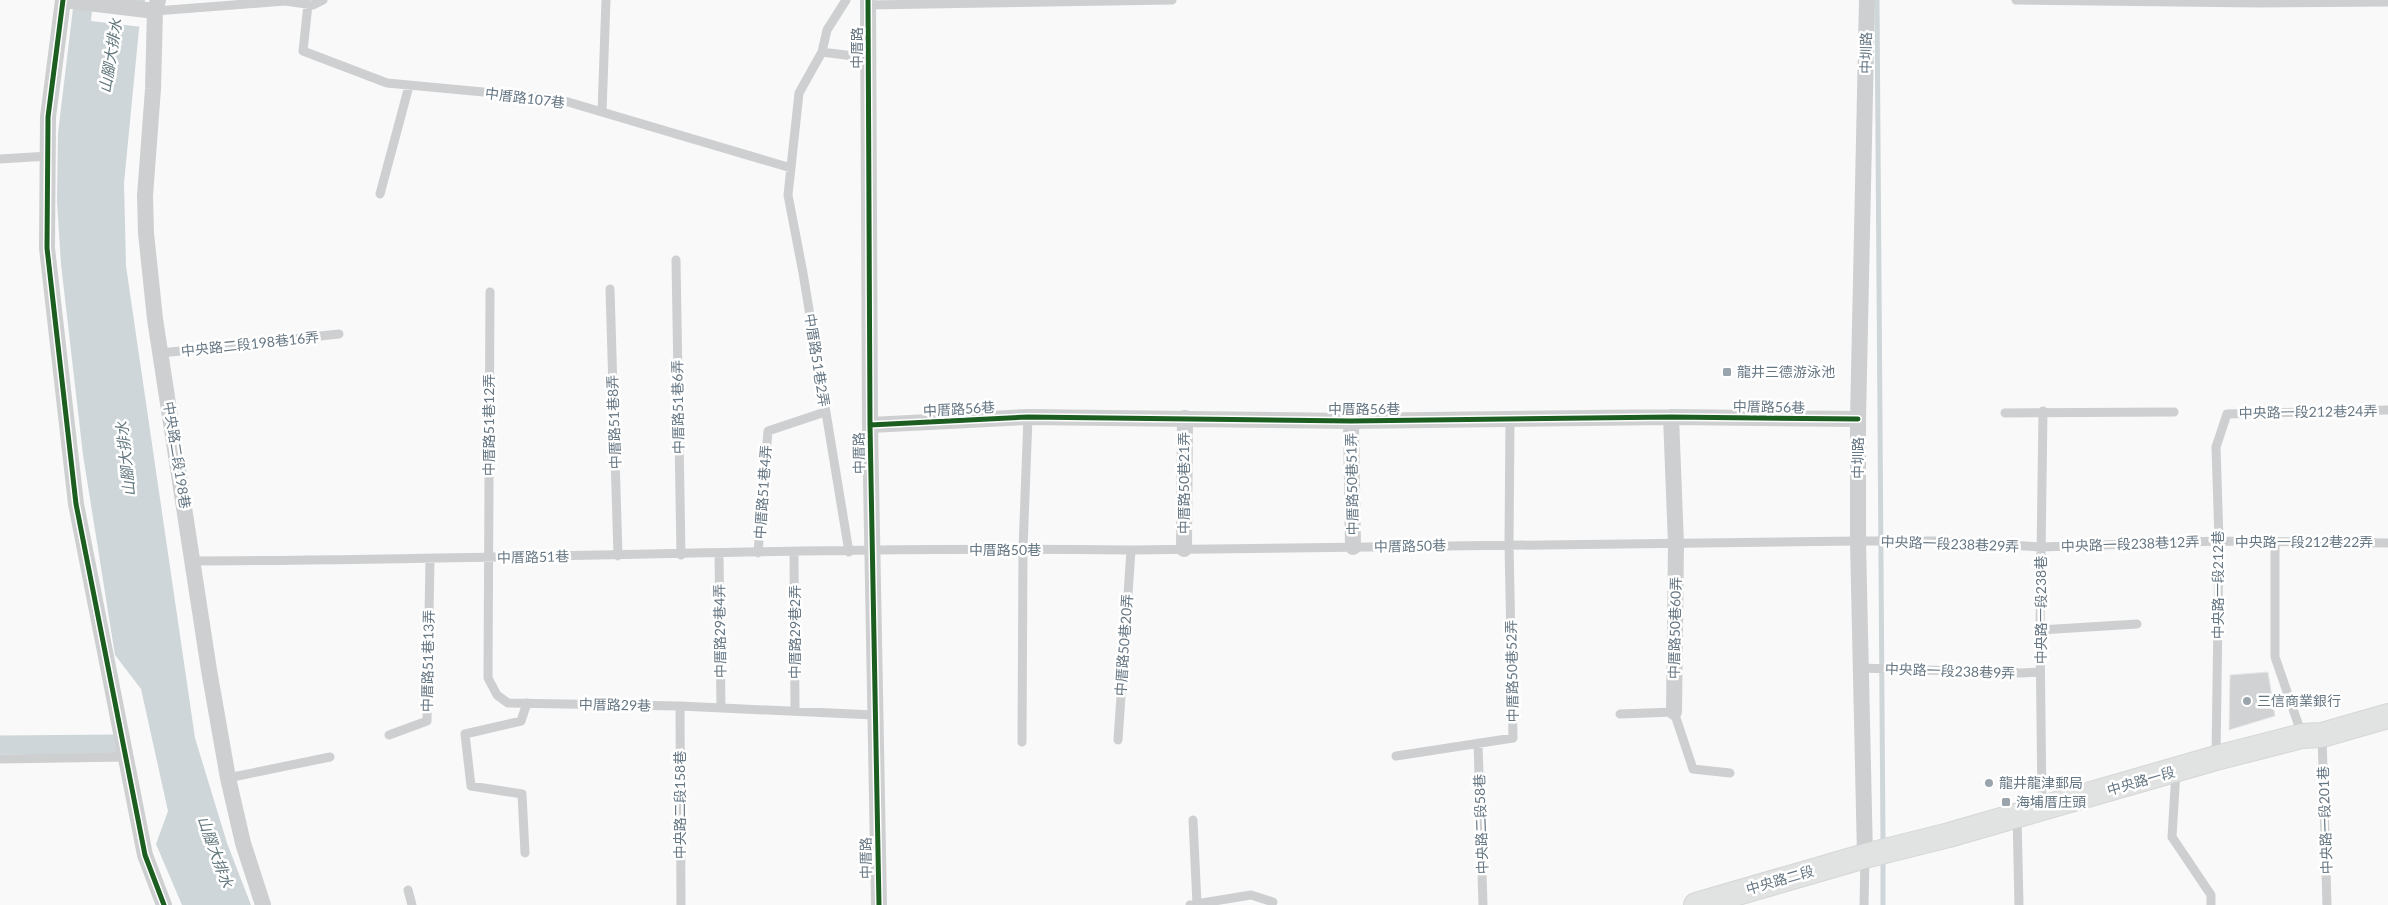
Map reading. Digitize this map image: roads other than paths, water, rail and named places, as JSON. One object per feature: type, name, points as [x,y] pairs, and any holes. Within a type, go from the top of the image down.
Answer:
[{"type":"street","points":[[156,5],[63,0],[48,118],[47,248],[76,504],[146,855],[164,905]]},
{"type":"street","name":"中圳路","points":[[1865,856],[1860,668],[1858,419],[1867,0]]},
{"type":"street","name":"中厝路","points":[[868,2],[870,425],[879,905]]},
{"type":"street","name":"中央路二段198巷","points":[[156,5],[153,89],[145,196],[146,233],[161,353],[209,670],[228,778],[243,843],[262,905]]},
{"type":"street","name":"中厝路56巷","points":[[870,425],[1028,417],[1351,421],[1671,417],[1858,419]]},
{"type":"street","name":"中厝路50巷60弄","points":[[1671,417],[1676,544],[1674,712]]},
{"type":"street","name":"中厝路50巷21弄","points":[[1184,549],[1185,418]]},
{"type":"street","name":"中厝路50巷51弄","points":[[1351,421],[1353,547]]},
{"type":"street","name":"中央路一段","points":[[1865,856],[1949,835],[2216,758],[2388,716]]},
{"type":"street","name":"中央路二段","points":[[1696,905],[1865,856]]},
{"type":"lane","points":[[156,5],[285,1],[313,5],[323,0]]},
{"type":"lane","points":[[602,112],[606,0]]},
{"type":"lane","name":"中厝路51巷2弄","points":[[846,0],[827,30],[822,52],[799,93],[788,195],[803,273],[849,552]]},
{"type":"lane","points":[[868,2],[1172,0]]},
{"type":"lane","points":[[2016,0],[2258,3],[2388,2]]},
{"type":"lane","name":"中厝路107巷","points":[[308,4],[303,51],[387,83],[558,99],[791,168]]},
{"type":"lane","points":[[822,52],[869,58]]},
{"type":"lane","points":[[380,194],[409,86]]},
{"type":"lane","points":[[0,159],[49,156]]},
{"type":"lane","name":"中厝路51巷6弄","points":[[676,260],[681,555]]},
{"type":"lane","name":"中厝路51巷8弄","points":[[610,289],[618,556]]},
{"type":"lane","name":"中厝路51巷12弄","points":[[489,558],[490,292]]},
{"type":"lane","name":"中央路二段198巷16弄","points":[[161,353],[339,334]]},
{"type":"lane","name":"中央路一段212巷24弄","points":[[2228,414],[2388,410]]},
{"type":"lane","points":[[2005,413],[2043,411],[2174,412]]},
{"type":"lane","name":"中央路一段238巷","points":[[2042,808],[2040,630],[2043,411]]},
{"type":"lane","name":"中厝路51巷4弄","points":[[758,553],[768,431],[825,412]]},
{"type":"lane","name":"中央路一段212巷","points":[[2216,758],[2219,541],[2216,447],[2228,414]]},
{"type":"lane","points":[[1022,742],[1023,549],[1028,417]]},
{"type":"lane","points":[[1509,545],[1510,418]]},
{"type":"lane","name":"中央路一段238巷29弄","points":[[1858,541],[1937,541],[2041,547]]},
{"type":"lane","name":"中厝路50巷","points":[[872,551],[1131,550],[1858,541]]},
{"type":"lane","name":"中央路一段238巷12弄","points":[[2041,547],[2219,541]]},
{"type":"lane","name":"中央路一段212巷22弄","points":[[2219,541],[2388,543]]},
{"type":"lane","name":"中央路一段201巷","points":[[2275,542],[2275,657],[2312,735],[2327,905]]},
{"type":"lane","name":"中厝路50巷52弄","points":[[1396,756],[1513,738],[1509,545]]},
{"type":"lane","name":"中厝路50巷20弄","points":[[1118,740],[1131,550]]},
{"type":"lane","name":"中厝路51巷","points":[[193,561],[430,560],[872,551]]},
{"type":"lane","name":"中厝路29巷2弄","points":[[794,553],[795,711]]},
{"type":"lane","name":"中厝路29巷4弄","points":[[720,554],[722,708]]},
{"type":"lane","name":"中厝路29巷","points":[[489,558],[488,678],[497,695],[508,703],[680,706],[874,715]]},
{"type":"lane","name":"中厝路51巷13弄","points":[[389,735],[427,721],[430,560]]},
{"type":"lane","points":[[2040,630],[2137,624]]},
{"type":"lane","name":"中央路一段238巷9弄","points":[[1860,668],[2022,674],[2040,672]]},
{"type":"lane","points":[[525,853],[522,794],[471,786],[465,734],[521,721],[527,703]]},
{"type":"lane","name":"中央路二段158巷","points":[[680,706],[681,905]]},
{"type":"lane","points":[[1620,714],[1674,712]]},
{"type":"lane","name":"中厝路50巷60弄","points":[[1674,712],[1693,769],[1730,773]]},
{"type":"lane","name":"中央路二段58巷","points":[[1478,743],[1483,905]]},
{"type":"lane","points":[[0,759],[127,757]]},
{"type":"lane","points":[[228,778],[330,757]]},
{"type":"lane","points":[[2176,771],[2172,837],[2211,895],[2211,905]]},
{"type":"lane","points":[[2017,816],[2019,905]]},
{"type":"lane","points":[[1193,820],[1193,904],[1251,895],[1273,902]]},
{"type":"lane","points":[[1864,905],[1865,856]]},
{"type":"lane","points":[[408,890],[412,905]]},
{"type":"water","name":"山腳大排水","points":[[74,0],[145,0],[139,29],[124,183],[126,266],[195,738],[227,843],[251,905],[182,905],[156,844],[168,811],[141,689],[115,655],[83,455],[61,264],[57,201],[58,133]]},
{"type":"waterway","points":[[1877,0],[1883,844]]},
{"type":"waterway","points":[[0,745],[114,744]]},
{"type":"waterway","points":[[1883,858],[1883,905]]},
{"type":"place","name":"龍井三德游泳池","points":[[1727,372]]},
{"type":"place","name":"三信商業銀行","points":[[2247,701]]},
{"type":"place","name":"龍井龍津郵局","points":[[1989,783]]},
{"type":"place","name":"海埔厝庄頭","points":[[2006,802]]}]
